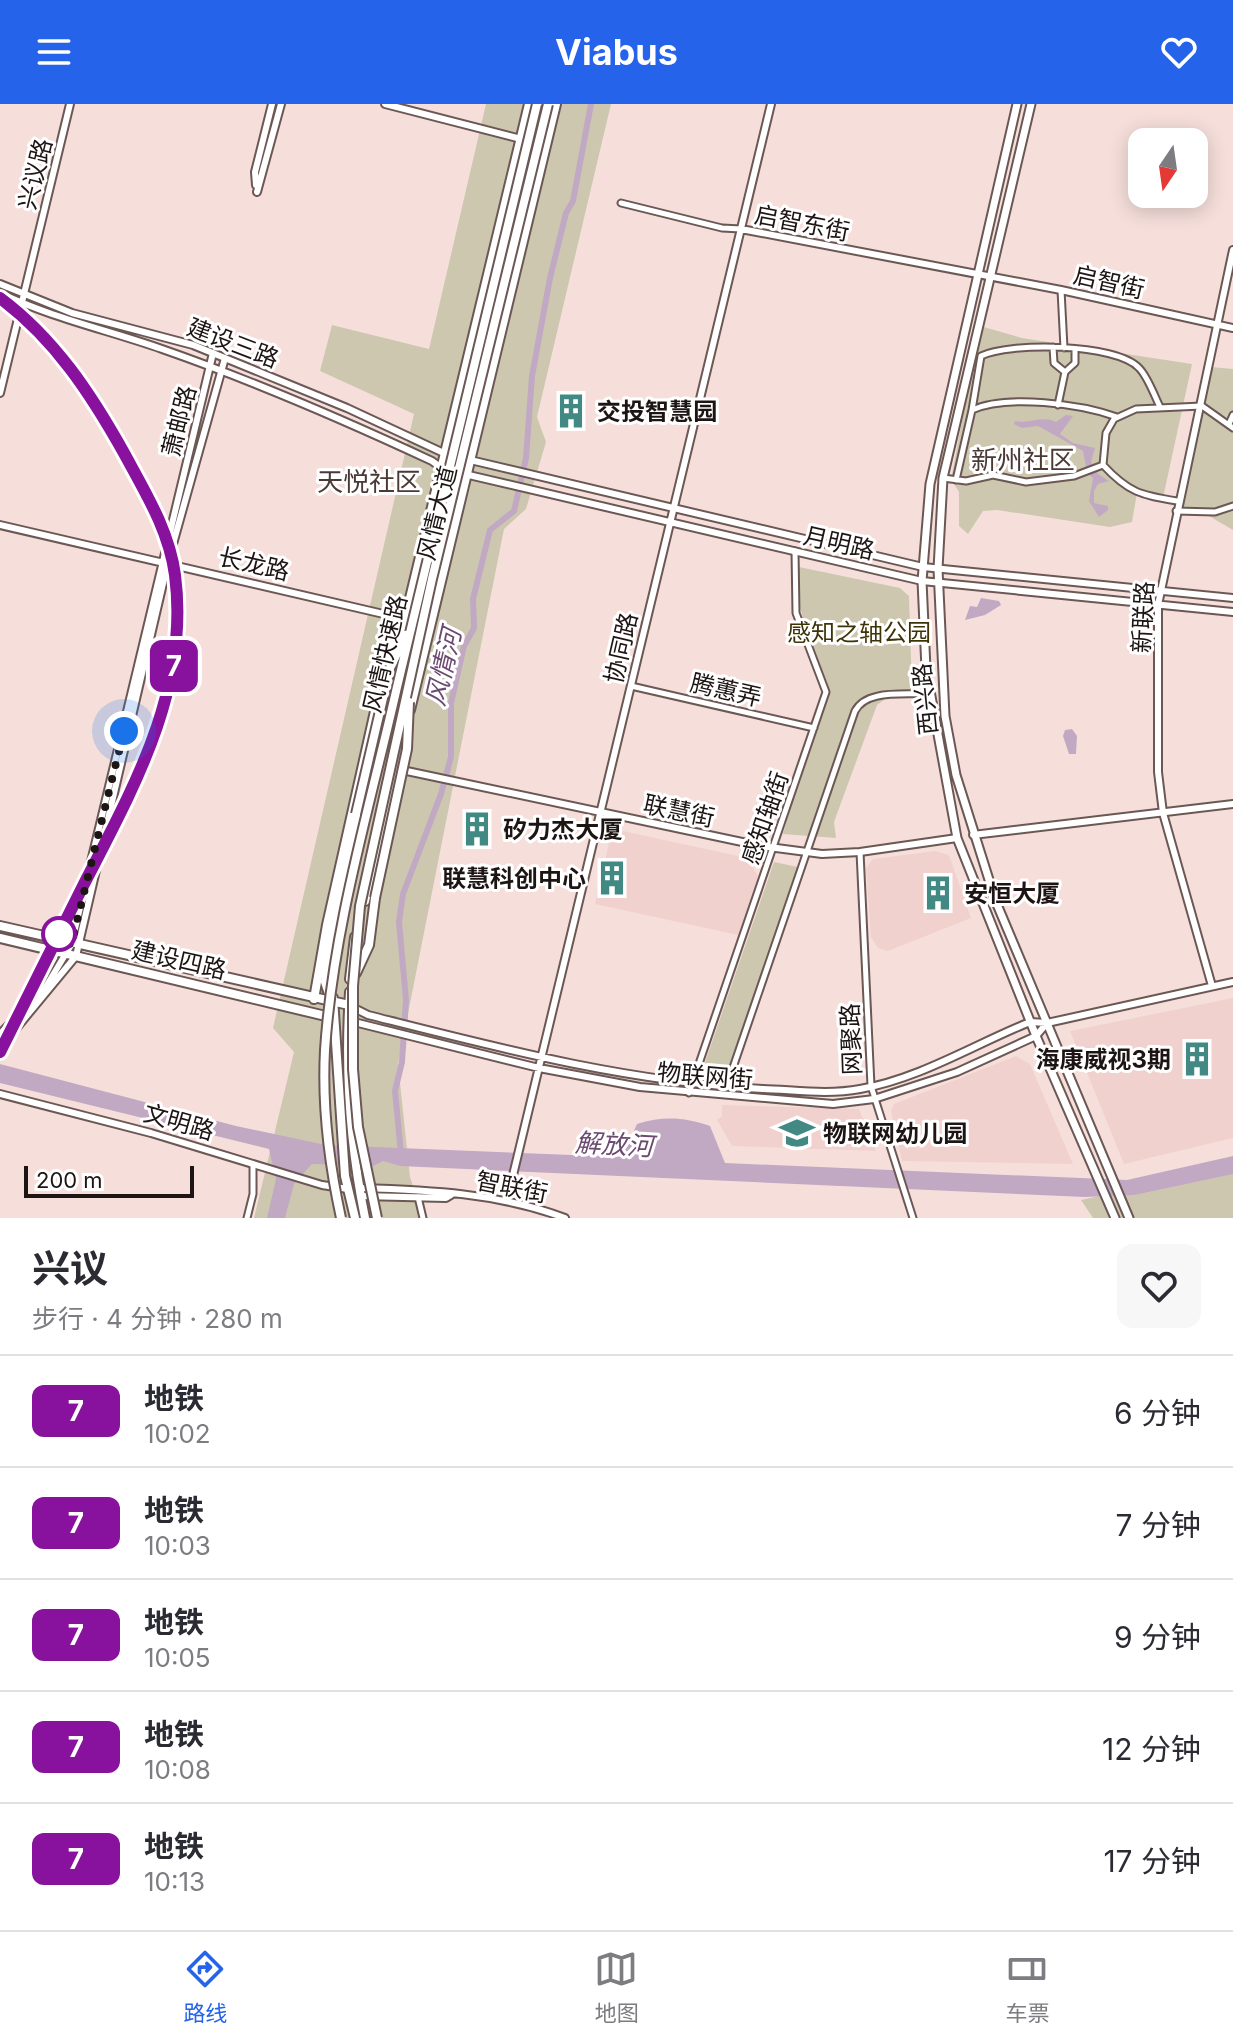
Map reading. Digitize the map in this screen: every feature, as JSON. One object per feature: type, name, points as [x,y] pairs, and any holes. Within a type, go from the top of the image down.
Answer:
[{"type":"main road","name":"风情大道","points":[[355,1218],[345,1176],[337,1018],[332,1003],[333,958],[338,925],[529,104]]},
{"type":"main road","name":"风情快速路","points":[[341,1218],[329,1162],[326,1105],[325,1053],[331,989],[409,619],[537,104]]},
{"type":"main road","name":"风情快速路","points":[[377,1218],[358,1127],[352,1041],[353,986],[365,871],[548,104]]},
{"type":"main road","name":"风情大道","points":[[365,1218],[354,1138],[348,1020],[351,952],[556,104]]},
{"type":"main road","name":"西兴路","points":[[1017,104],[937,445],[928,499],[922,581],[929,693],[957,838],[1030,1022],[1115,1218]]},
{"type":"main road","name":"西兴路","points":[[1031,104],[943,478],[938,569],[945,716],[956,775],[996,902],[1129,1218]]},
{"type":"main road","points":[[332,1003],[325,982],[327,959],[356,814],[390,668],[409,619]]},
{"type":"main road","points":[[314,999],[327,925],[389,649],[409,619]]},
{"type":"main road","points":[[350,985],[369,945],[375,898],[407,749],[410,682]]},
{"type":"main road","name":"建设四路","points":[[0,926],[73,950],[348,1020]]},
{"type":"main road","name":"建设四路","points":[[0,938],[349,1005]]},
{"type":"street","name":"兴议路","points":[[0,393],[70,104]]},
{"type":"street","points":[[272,104],[255,172],[257,192],[281,104]]},
{"type":"street","points":[[385,104],[521,139]]},
{"type":"street","name":"协同路","points":[[507,1200],[771,104]]},
{"type":"street","name":"启智东街","points":[[621,203],[722,228],[741,229],[976,276]]},
{"type":"street","name":"新联路","points":[[1212,986],[1163,813],[1158,772],[1158,605],[1197,405],[1233,250]]},
{"type":"street","name":"启智街","points":[[976,276],[1061,290],[1233,328]]},
{"type":"street","name":"建设三路","points":[[0,284],[72,313],[213,353],[347,408],[446,455]]},
{"type":"street","points":[[1061,290],[1064,348]]},
{"type":"street","name":"建设三路","points":[[0,293],[222,372],[335,417],[443,469]]},
{"type":"street","points":[[956,480],[981,356],[994,350],[1053,347],[1120,357],[1139,368],[1160,407]]},
{"type":"street","points":[[1053,347],[1054,363],[1065,372]]},
{"type":"street","points":[[1058,405],[1065,372],[1075,363],[1075,350]]},
{"type":"street","name":"萧邮路","points":[[73,950],[213,353]]},
{"type":"street","name":"萧邮路","points":[[0,1034],[47,985],[73,950],[106,826],[165,562],[225,358]]},
{"type":"street","points":[[972,410],[987,403],[1058,405],[1095,409],[1118,417]]},
{"type":"street","points":[[1100,467],[1106,433],[1118,417],[1136,409],[1197,405],[1231,426],[1233,415]]},
{"type":"street","name":"月明路","points":[[446,455],[923,567],[1233,598]]},
{"type":"street","points":[[943,478],[956,480],[993,475],[1026,482],[1086,474],[1100,467]]},
{"type":"street","points":[[1100,467],[1124,487],[1142,495],[1177,501]]},
{"type":"street","name":"月明路","points":[[443,469],[922,581],[1233,612]]},
{"type":"street","points":[[1175,511],[1215,512],[1233,506]]},
{"type":"street","name":"长龙路","points":[[0,525],[409,619]]},
{"type":"street","name":"感知轴街","points":[[689,1093],[826,692],[796,613],[795,551]]},
{"type":"street","name":"腾蕙弄","points":[[631,686],[814,728]]},
{"type":"street","name":"感知轴街","points":[[724,1096],[858,704],[878,696],[929,693]]},
{"type":"street","name":"联慧街","points":[[396,769],[774,848],[807,852],[860,852],[957,838]]},
{"type":"street","points":[[973,835],[1233,804]]},
{"type":"street","name":"网聚路","points":[[860,852],[871,1086],[913,1218]]},
{"type":"street","points":[[0,1048],[73,950]]},
{"type":"street","name":"物联网街","points":[[349,1005],[368,1015],[541,1058],[692,1084],[831,1092],[871,1086],[907,1075],[1030,1022],[1047,1023],[1233,982]]},
{"type":"street","name":"物联网街","points":[[348,1020],[539,1068],[689,1093],[833,1104],[874,1099],[957,1072],[1036,1036],[1047,1023]]},
{"type":"street","name":"文明路","points":[[0,1094],[348,1189]]},
{"type":"street","points":[[247,1218],[253,1194],[253,1163]]},
{"type":"street","name":"智联街","points":[[360,1192],[434,1190],[451,1195],[507,1200],[565,1218]]},
{"type":"street","name":"智联街","points":[[360,1192],[446,1198],[451,1195]]},
{"type":"street","points":[[418,1197],[423,1218]]},
{"type":"shaded area","points":[[1066,415],[1073,416],[1060,434],[1073,443],[1095,448],[1091,462],[1098,474],[1109,481],[1098,484],[1094,491],[1094,503],[1108,506],[1108,510],[1099,517],[1089,501],[1093,478],[1087,473],[1083,451],[1038,426],[1022,428],[1014,424],[1015,421],[1041,419],[1056,422]]},
{"type":"shaded area","points":[[981,598],[999,601],[1001,605],[985,615],[965,620],[970,606],[977,607]]},
{"type":"shaded area","points":[[1072,729],[1077,736],[1076,754],[1069,754],[1063,736],[1065,730]]},
{"type":"shaded area","points":[[623,831],[747,858],[758,876],[738,935],[595,904],[609,843]]},
{"type":"shaded area","points":[[935,851],[949,855],[971,918],[888,951],[878,948],[871,937],[866,868],[873,859]]},
{"type":"shaded area","points":[[1233,998],[1233,1138],[1124,1164],[1070,1031]]},
{"type":"shaded area","points":[[1016,1056],[1030,1064],[1073,1164],[902,1161],[891,1111],[894,1104]]},
{"type":"shaded area","points":[[0,1064],[236,1126],[326,1145],[622,1157],[637,1124],[674,1119],[710,1126],[725,1163],[1127,1180],[1233,1156],[1233,1174],[1134,1195],[1085,1197],[400,1166],[383,1161],[373,1166],[312,1164],[294,1184],[285,1218],[267,1218],[276,1179],[269,1149],[0,1083]]},
{"type":"shaded area","name":"物联网幼儿园","points":[[722,1105],[859,1109],[876,1151],[732,1146],[717,1120],[722,1116]]},
{"type":"green space","points":[[486,104],[611,104],[537,417],[546,442],[526,509],[504,529],[398,1064],[410,1177],[424,1218],[254,1218],[294,1052],[273,1028],[414,414],[320,371],[332,325],[429,349]]},
{"type":"green space","points":[[980,326],[1022,338],[1192,364],[1163,498],[1137,493],[1132,522],[1110,527],[997,510],[983,511],[968,534],[959,526],[959,492],[951,479]]},
{"type":"green space","points":[[1211,367],[1233,369],[1233,530],[1202,512],[1179,510]]},
{"type":"green space","name":"感知之轴公园","points":[[799,567],[900,588],[909,596],[912,689],[895,692],[877,705],[834,822],[836,838],[783,834],[824,689],[796,594]]},
{"type":"green space","points":[[774,862],[798,867],[725,1082],[701,1074]]},
{"type":"green space","points":[[1233,1167],[1233,1218],[1093,1218],[1081,1200]]},
{"type":"waterway","name":"风情河","points":[[401,1154],[395,1091],[402,1062],[406,1000],[399,922],[403,894],[441,794],[451,757],[451,703],[464,646],[474,628],[473,599],[490,530],[514,511],[526,458],[532,376],[550,278],[566,213],[573,201],[591,104]]},
{"type":"metro line","name":"7","points":[[0,298],[38,330],[63,358],[100,410],[158,516],[169,547],[177,599],[173,671],[150,748],[0,1052]]},
{"type":"place","name":"交投智慧园","points":[[571,411]]},
{"type":"place","name":"矽力杰大厦","points":[[477,829]]},
{"type":"place","name":"联慧科创中心","points":[[612,878]]},
{"type":"place","name":"安恒大厦","points":[[938,893]]},
{"type":"place","name":"海康威视3期","points":[[1197,1059]]},
{"type":"place","name":"物联网幼儿园","points":[[797,1133]]},
{"type":"district","name":"新州社区","points":[[1023,459]]},
{"type":"district","name":"天悦社区","points":[[369,481]]},
{"type":"route","points":[[59,934],[71,945],[124,731]]},
{"type":"water label","name":"解放河","points":[[614,1144]]}]
